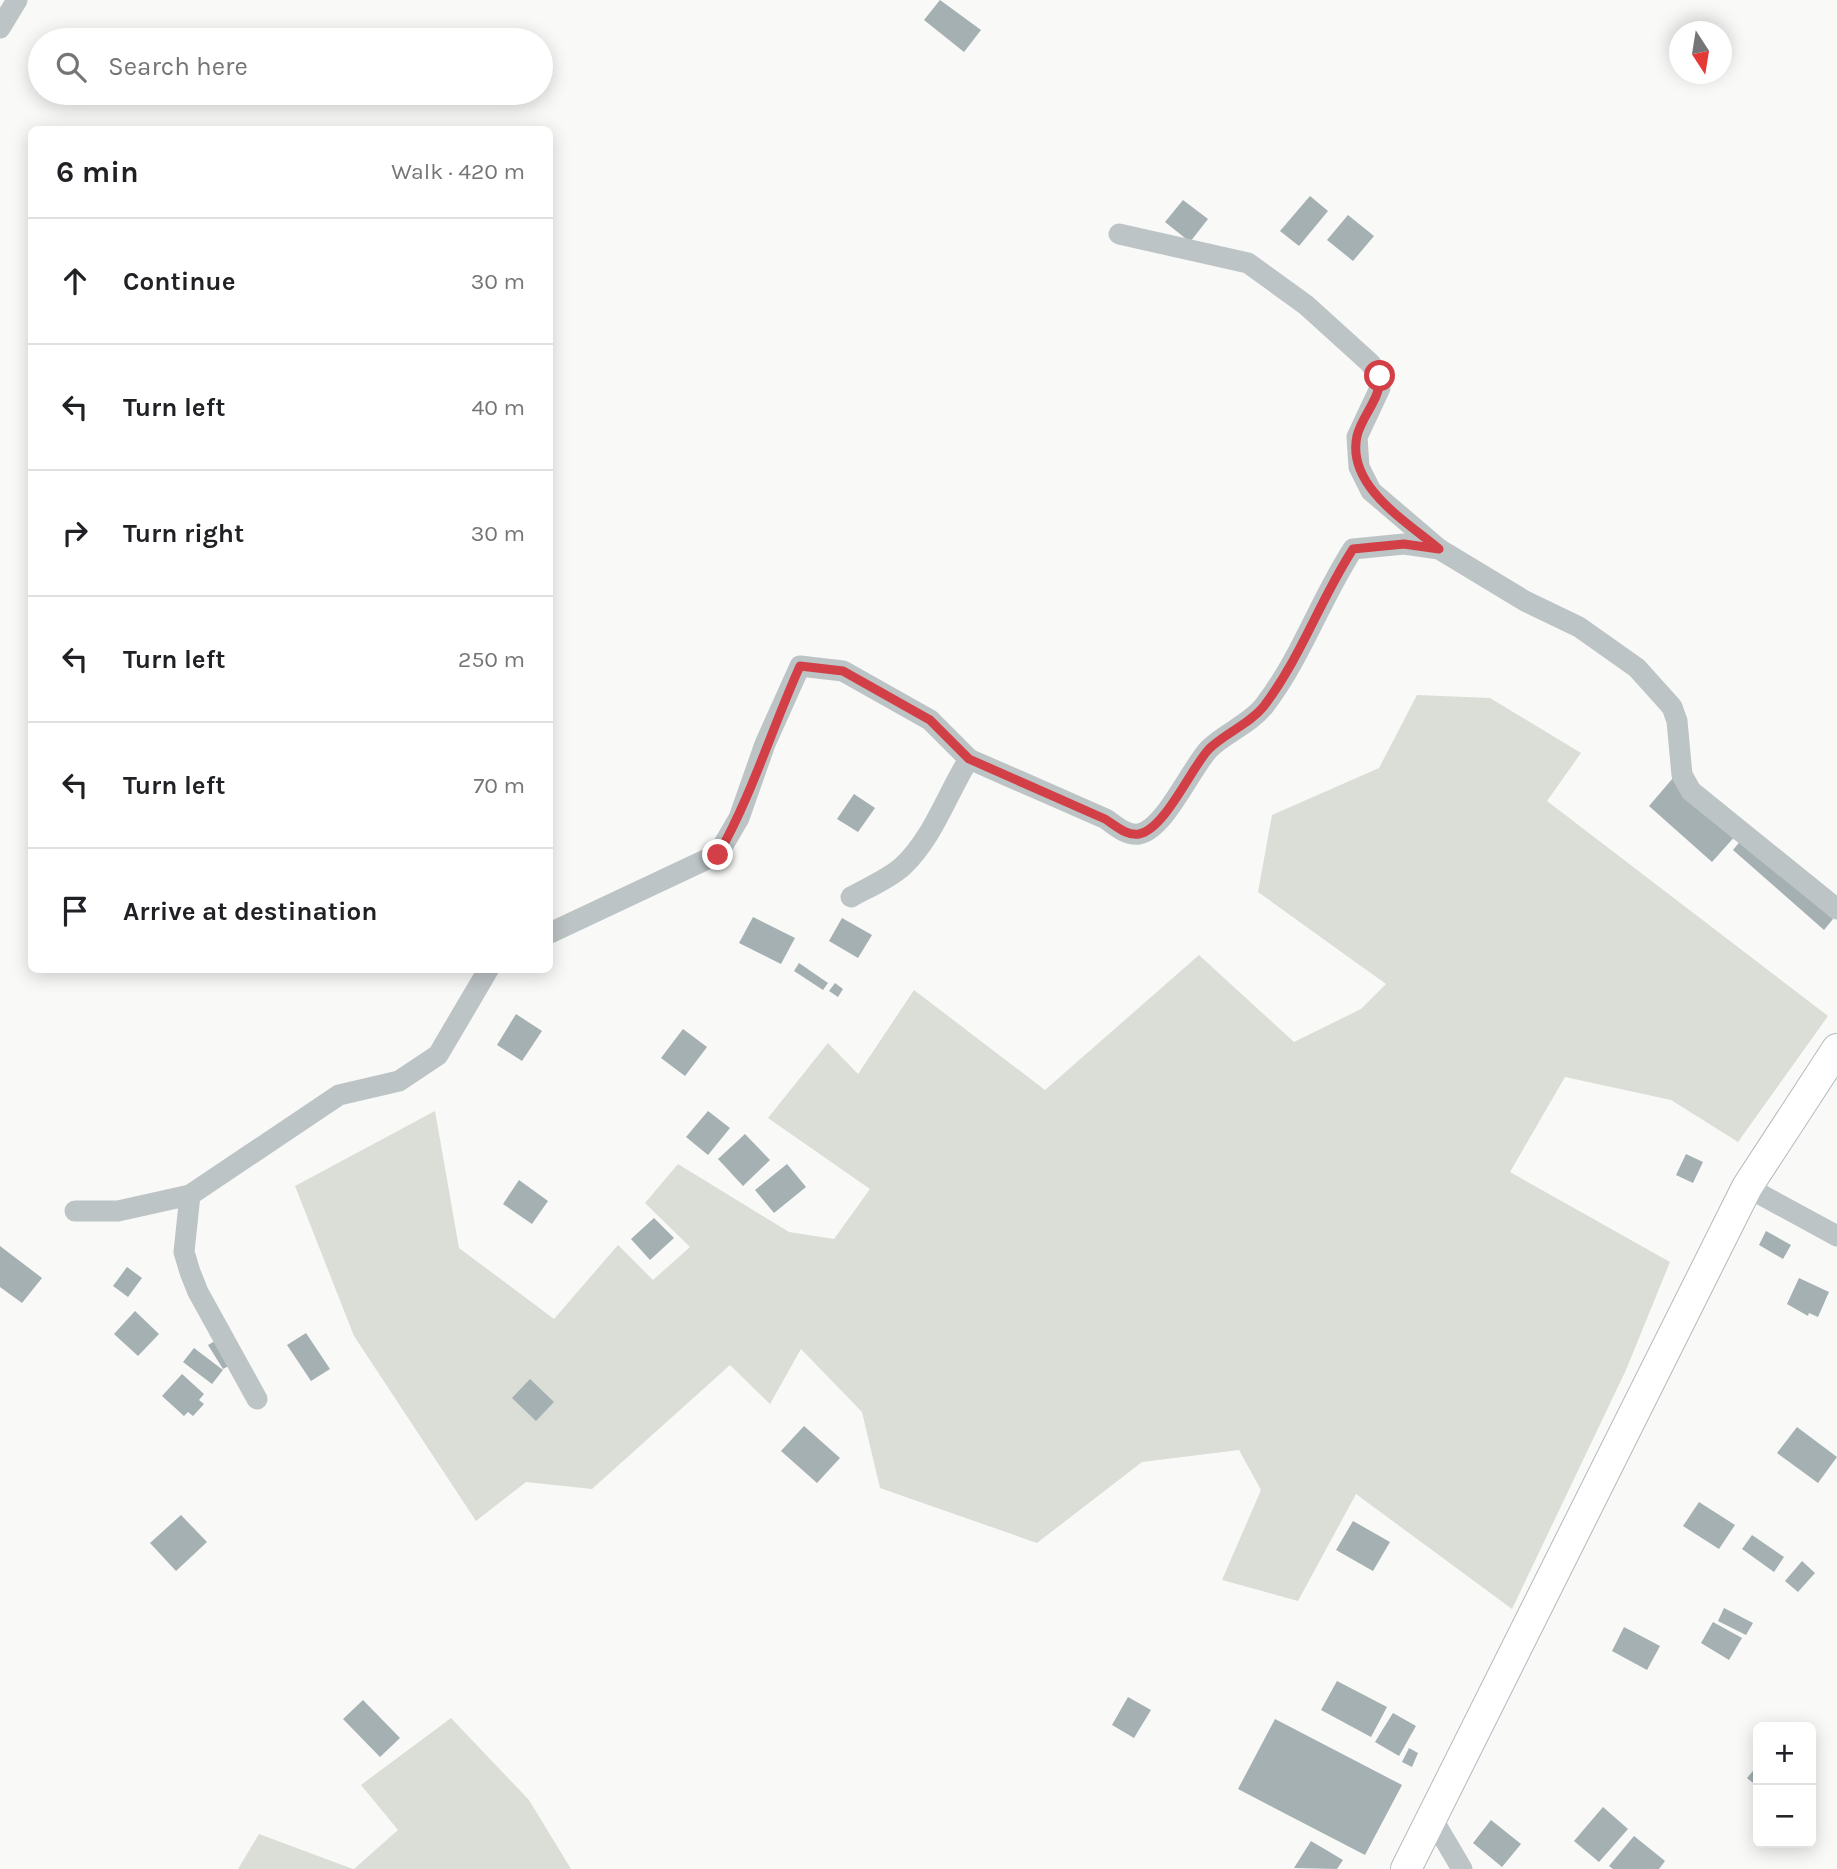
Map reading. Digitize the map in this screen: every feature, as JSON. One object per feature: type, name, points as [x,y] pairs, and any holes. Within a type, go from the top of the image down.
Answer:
[{"type":"main road","points":[[1406,1869],[1747,1187],[1837,1049]]},
{"type":"street","points":[[0,28],[17,0]]},
{"type":"street","points":[[1119,234],[1248,263],[1306,305],[1370,363],[1380,376],[1380,388],[1357,437],[1359,467],[1371,491],[1439,549],[1525,601],[1579,627],[1637,668],[1672,707],[1677,721],[1682,775],[1691,791],[1837,909]]},
{"type":"street","points":[[553,932],[718,855],[739,818],[765,744],[800,666],[843,671],[930,720],[969,759],[1105,819],[1123,831],[1138,834],[1155,825],[1209,749],[1262,709],[1296,660],[1332,582],[1353,549],[1404,544],[1439,549]]},
{"type":"street","points":[[851,897],[902,866],[932,828],[948,792],[969,759]]},
{"type":"street","points":[[75,1211],[118,1211],[190,1195],[339,1095],[399,1081],[438,1055],[486,973]]},
{"type":"street","points":[[1747,1187],[1837,1236]]},
{"type":"street","points":[[190,1195],[184,1252],[190,1272],[257,1399]]},
{"type":"street","points":[[1432,1818],[1462,1869]]},
{"type":"shaded area","points":[[1417,695],[1490,698],[1581,753],[1547,801],[1828,1016],[1738,1142],[1671,1100],[1565,1077],[1510,1172],[1670,1262],[1626,1370],[1512,1609],[1356,1494],[1298,1601],[1222,1580],[1261,1490],[1239,1450],[1142,1462],[1037,1543],[880,1488],[862,1412],[801,1349],[770,1404],[730,1365],[592,1489],[526,1482],[476,1521],[354,1336],[295,1186],[435,1111],[459,1248],[554,1319],[618,1245],[653,1280],[690,1247],[645,1203],[678,1164],[789,1232],[834,1239],[870,1189],[768,1118],[828,1043],[858,1074],[914,990],[1045,1090],[1199,955],[1294,1042],[1361,1009],[1386,984],[1258,892],[1272,815],[1379,768]]},
{"type":"shaded area","points":[[451,1718],[529,1800],[571,1869],[354,1869],[398,1830],[361,1785]]},
{"type":"shaded area","points":[[259,1834],[353,1869],[238,1869]]},
{"type":"building","points":[[940,0],[981,30],[964,52],[924,20]]},
{"type":"building","points":[[1310,196],[1328,211],[1299,246],[1280,231]]},
{"type":"building","points":[[1183,200],[1208,219],[1190,242],[1165,222]]},
{"type":"building","points":[[1348,215],[1374,236],[1353,261],[1327,240]]},
{"type":"building","points":[[1673,778],[1737,834],[1712,862],[1649,806]]},
{"type":"building","points":[[854,794],[875,808],[858,832],[837,819]]},
{"type":"building","points":[[1742,839],[1833,919],[1824,930],[1733,850]]},
{"type":"building","points":[[753,917],[795,938],[781,964],[739,943]]},
{"type":"building","points":[[842,918],[872,935],[858,958],[829,941]]},
{"type":"building","points":[[799,963],[828,983],[823,990],[794,971]]},
{"type":"building","points":[[835,983],[843,989],[838,997],[829,991]]},
{"type":"building","points":[[516,1014],[542,1031],[522,1061],[497,1045]]},
{"type":"building","points":[[683,1029],[707,1047],[685,1076],[661,1058]]},
{"type":"building","points":[[708,1111],[730,1128],[708,1155],[686,1137]]},
{"type":"building","points":[[745,1134],[770,1160],[743,1186],[718,1159]]},
{"type":"building","points":[[1686,1154],[1703,1162],[1693,1183],[1676,1175]]},
{"type":"building","points":[[787,1164],[806,1187],[774,1213],[755,1190]]},
{"type":"building","points":[[519,1180],[548,1201],[532,1224],[503,1204]]},
{"type":"building","points":[[654,1218],[674,1238],[650,1260],[631,1239]]},
{"type":"building","points":[[1766,1231],[1791,1245],[1783,1259],[1759,1245]]},
{"type":"building","points":[[0,1246],[42,1278],[22,1303],[0,1287]]},
{"type":"building","points":[[127,1267],[142,1278],[128,1297],[113,1286]]},
{"type":"building","points":[[1799,1278],[1829,1292],[1818,1317],[1809,1313],[1808,1316],[1787,1304]]},
{"type":"building","points":[[135,1311],[159,1334],[138,1356],[114,1334]]},
{"type":"building","points":[[306,1333],[330,1369],[311,1381],[287,1345]]},
{"type":"building","points":[[222,1337],[236,1362],[223,1369],[208,1345]]},
{"type":"building","points":[[194,1348],[223,1370],[212,1384],[183,1362]]},
{"type":"building","points":[[182,1374],[204,1394],[199,1400],[204,1404],[193,1416],[188,1412],[184,1416],[162,1396]]},
{"type":"building","points":[[530,1379],[554,1402],[536,1421],[512,1398]]},
{"type":"building","points":[[804,1426],[840,1458],[817,1483],[781,1451]]},
{"type":"building","points":[[1797,1427],[1837,1457],[1818,1483],[1777,1453]]},
{"type":"building","points":[[1699,1502],[1735,1525],[1719,1549],[1683,1526]]},
{"type":"building","points":[[181,1515],[207,1542],[176,1571],[150,1543]]},
{"type":"building","points":[[1353,1521],[1390,1542],[1373,1571],[1336,1550]]},
{"type":"building","points":[[1752,1535],[1784,1557],[1774,1572],[1742,1549]]},
{"type":"building","points":[[1802,1561],[1815,1573],[1798,1592],[1785,1581]]},
{"type":"building","points":[[1724,1608],[1753,1623],[1746,1635],[1718,1621]]},
{"type":"building","points":[[1713,1622],[1742,1638],[1729,1660],[1701,1643]]},
{"type":"building","points":[[1624,1627],[1660,1646],[1647,1670],[1612,1651]]},
{"type":"building","points":[[1337,1681],[1387,1707],[1371,1737],[1321,1710]]},
{"type":"building","points":[[1128,1697],[1151,1710],[1134,1738],[1112,1725]]},
{"type":"building","points":[[363,1700],[400,1738],[380,1757],[343,1719]]},
{"type":"building","points":[[1393,1713],[1416,1726],[1399,1756],[1375,1742]]},
{"type":"building","points":[[1275,1719],[1402,1785],[1365,1855],[1238,1789]]},
{"type":"building","points":[[1409,1748],[1418,1753],[1412,1767],[1402,1762]]},
{"type":"building","points":[[1753,1771],[1753,1783],[1747,1778]]},
{"type":"building","points":[[1603,1807],[1628,1829],[1599,1862],[1574,1841]]},
{"type":"building","points":[[1491,1820],[1521,1844],[1502,1867],[1473,1843]]},
{"type":"building","points":[[1634,1836],[1665,1861],[1659,1869],[1613,1869],[1609,1866]]},
{"type":"building","points":[[1311,1841],[1343,1860],[1337,1869],[1294,1868]]},
{"type":"route","points":[[718,855],[739,818],[765,744],[800,666],[843,671],[930,720],[969,759],[1105,819],[1123,831],[1138,834],[1155,825],[1209,749],[1262,709],[1296,660],[1332,582],[1353,549],[1404,544],[1439,549],[1371,491],[1359,467],[1357,437],[1380,388],[1380,376]]}]
